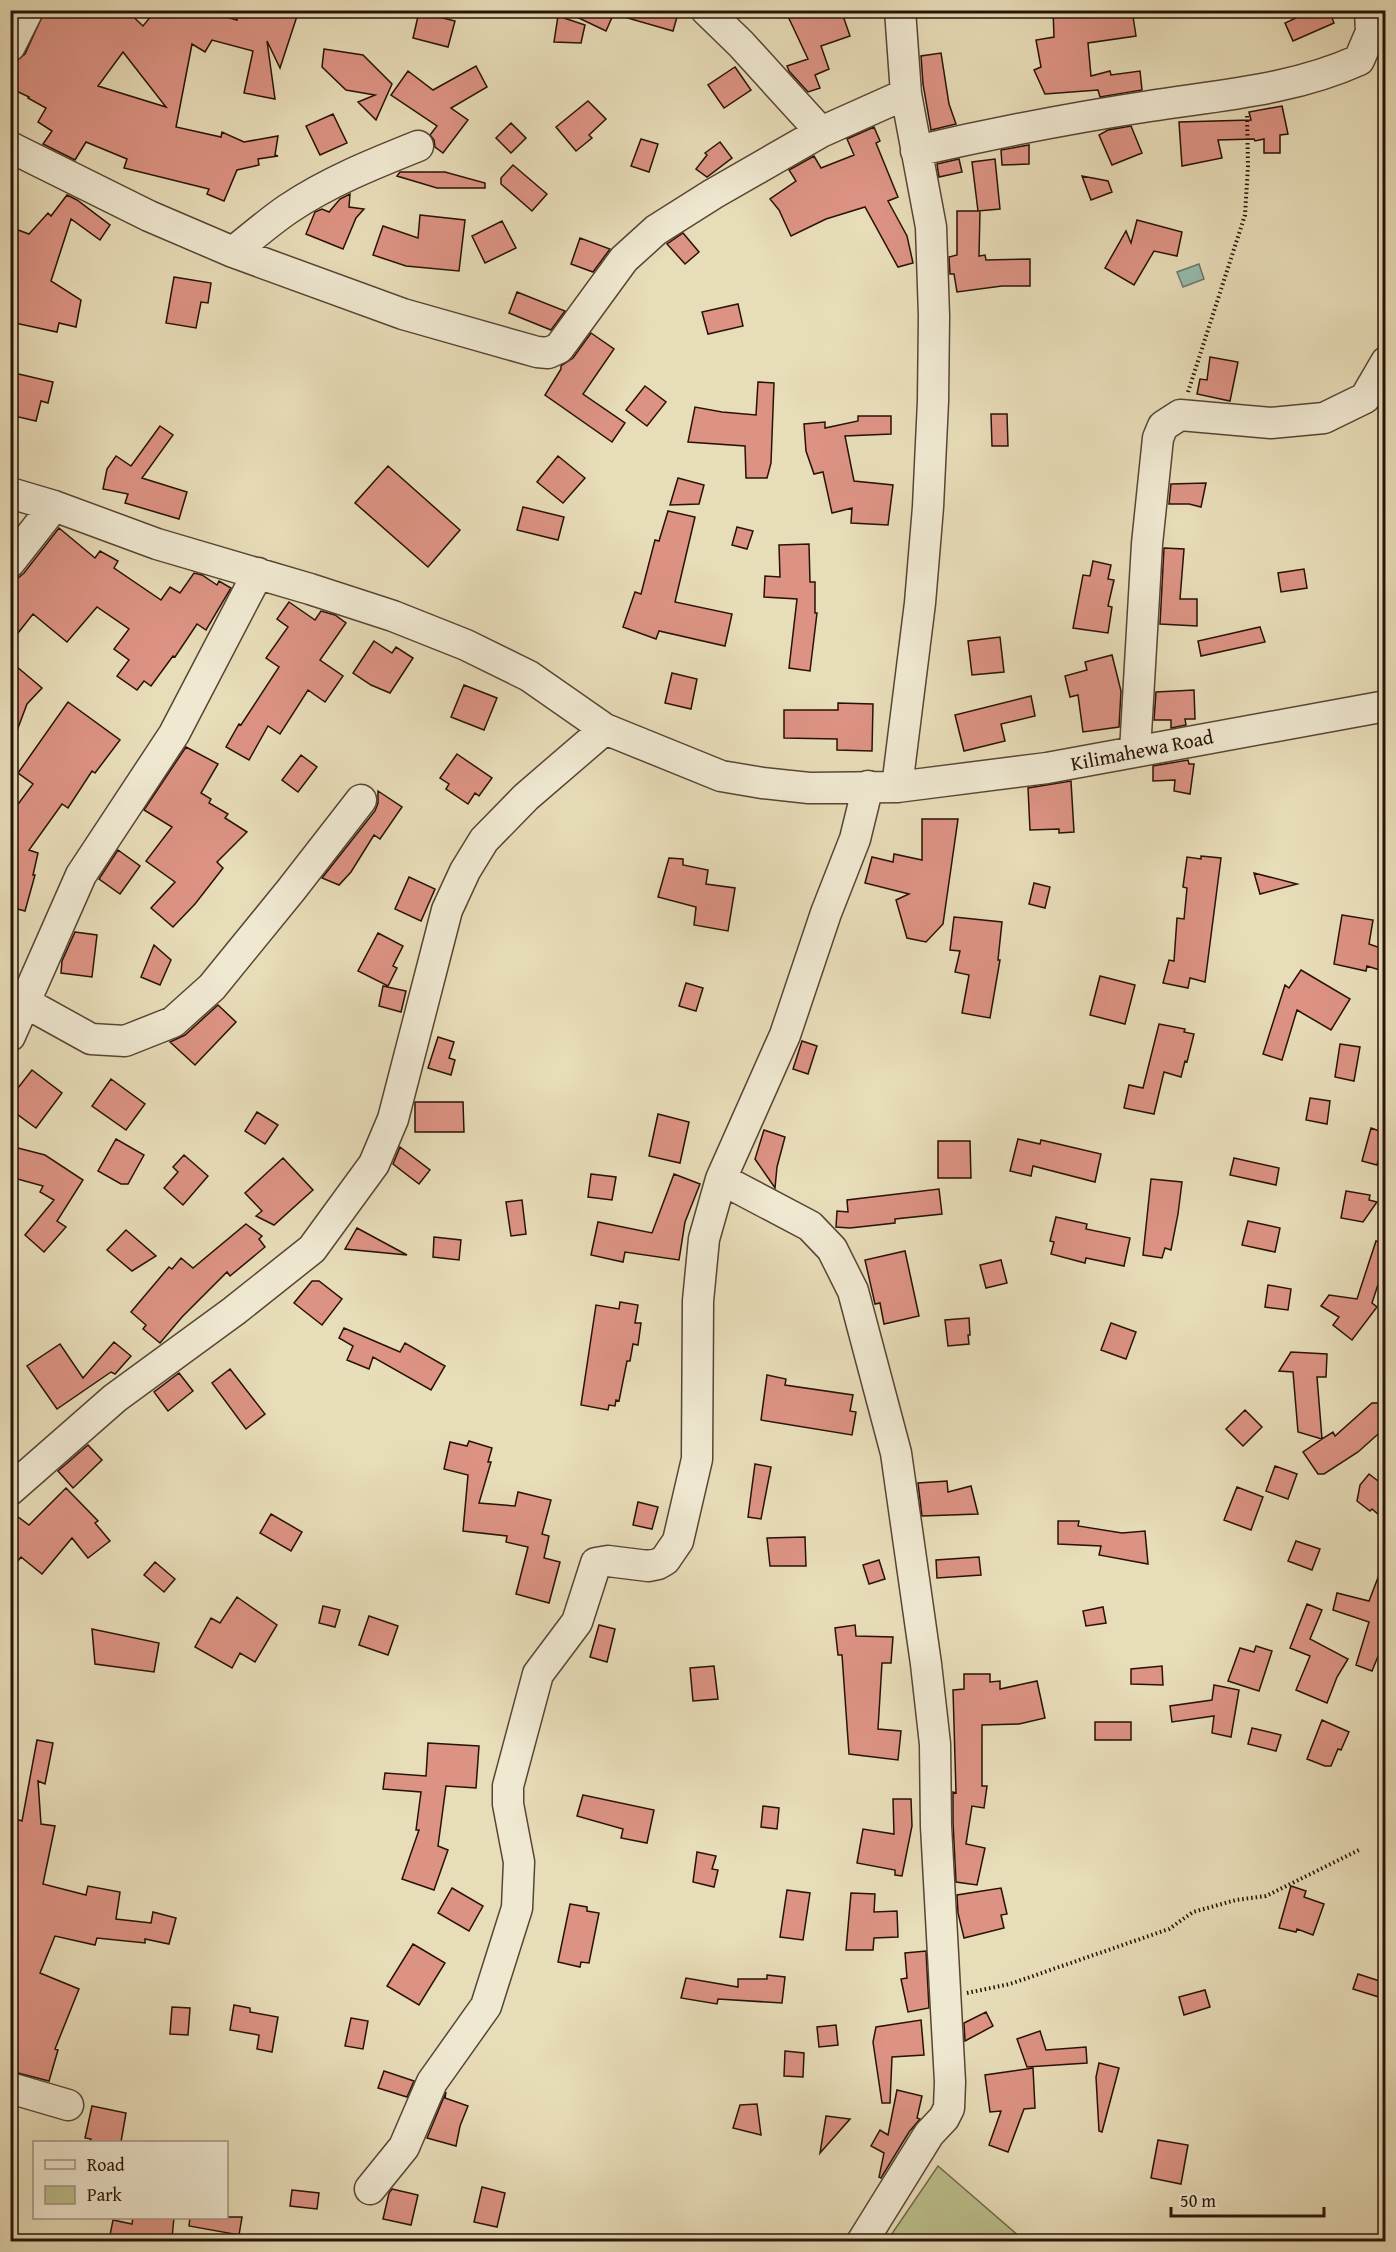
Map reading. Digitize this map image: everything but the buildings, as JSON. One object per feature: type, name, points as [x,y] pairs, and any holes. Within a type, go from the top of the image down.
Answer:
[{"type":"street","points":[[10,46],[28,10]]},
{"type":"street","points":[[706,10],[741,44],[821,132]]},
{"type":"street","points":[[369,2189],[404,2147],[432,2082],[486,2006],[517,1908],[519,1863],[507,1804],[508,1786],[538,1674],[577,1622],[596,1563],[608,1561],[648,1566],[658,1564],[665,1560],[678,1541],[697,1460],[698,1301],[704,1239],[721,1179],[785,1035],[826,913],[855,839],[882,786],[920,603],[928,507],[933,401],[931,228],[906,94],[900,10]]},
{"type":"street","points":[[916,151],[1014,128],[1152,105],[1246,93],[1330,73],[1359,60],[1371,32],[1370,10]]},
{"type":"street","points":[[10,147],[149,216],[233,252],[403,314],[537,352],[548,353],[559,348],[624,259],[656,230],[713,194],[821,132],[906,94]]},
{"type":"street","points":[[233,252],[288,209],[328,185],[418,146]]},
{"type":"street","points":[[1134,751],[1147,544],[1158,438],[1163,426],[1180,415],[1270,423],[1324,418],[1365,398],[1386,362]]},
{"type":"street","name":"Kilimahewa Road","points":[[10,493],[54,506],[157,544],[393,616],[466,645],[529,676],[605,729],[721,776],[762,783],[809,788],[882,786],[1047,768],[1386,706]]},
{"type":"street","points":[[10,562],[54,506]]},
{"type":"street","points":[[10,1036],[81,875],[174,734],[258,573]]},
{"type":"street","points":[[10,1490],[115,1398],[234,1311],[312,1249],[374,1164],[393,1119],[447,910],[465,871],[484,840],[526,797],[605,729]]},
{"type":"street","points":[[26,1003],[91,1039],[125,1041],[173,1022],[212,987],[361,800]]},
{"type":"street","points":[[721,1179],[810,1226],[832,1249],[853,1291],[896,1453],[926,1664],[935,1744],[936,1826],[950,2082],[949,2108],[944,2118],[929,2134],[862,2241]]},
{"type":"street","points":[[10,2088],[68,2105]]},
{"type":"path","points":[[1180,415],[1245,215],[1248,166],[1246,93]]},
{"type":"path","points":[[956,1995],[1010,1984],[1077,1962],[1169,1929],[1193,1912],[1236,1900],[1266,1896],[1361,1849]]},
{"type":"green space","points":[[938,2166],[1020,2237],[1019,2241],[887,2241]]},
{"type":"water","points":[[1199,264],[1204,279],[1183,287],[1177,272]]}]
